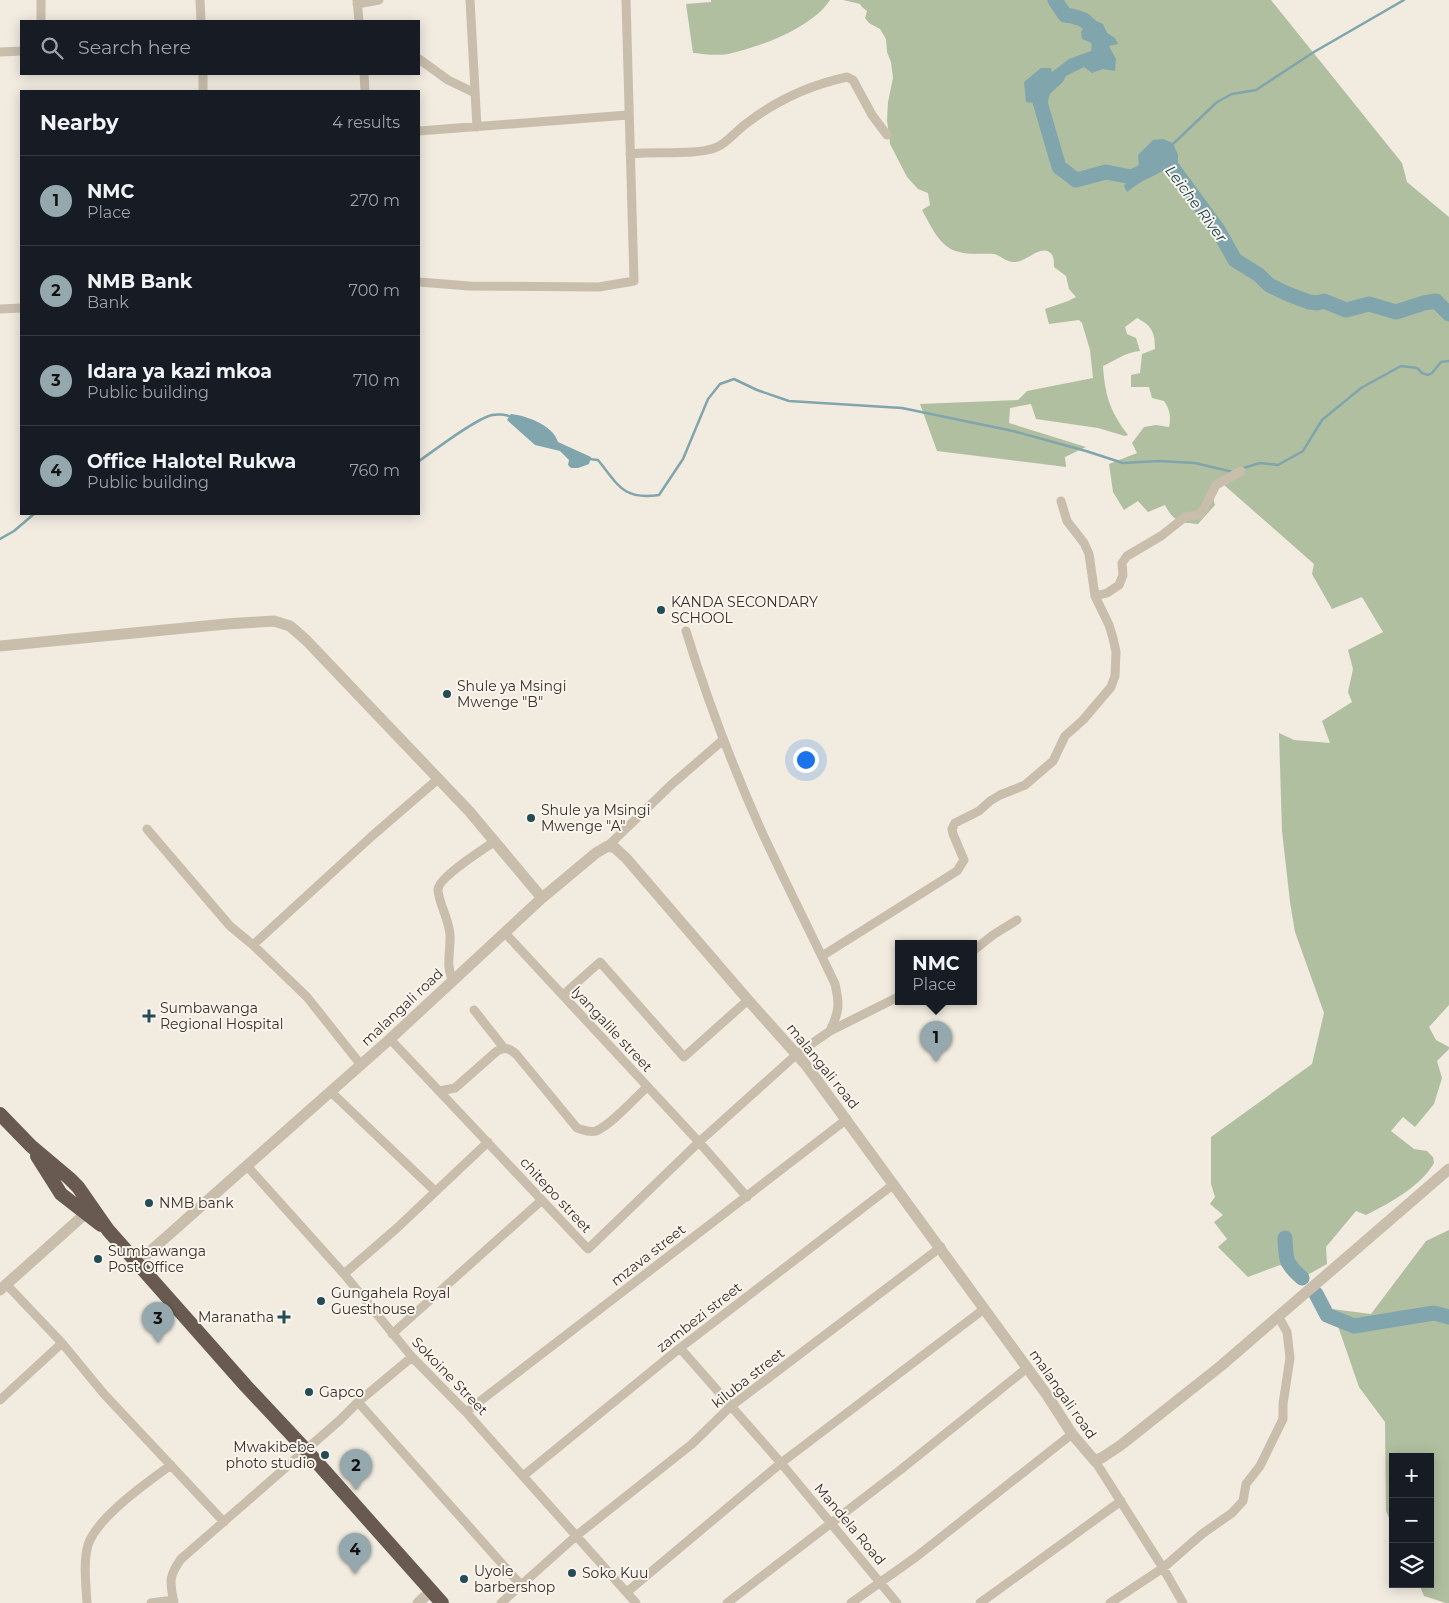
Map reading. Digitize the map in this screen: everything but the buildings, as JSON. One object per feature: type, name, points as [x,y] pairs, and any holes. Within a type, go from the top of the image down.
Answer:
[{"type":"highway","points":[[0,1114],[31,1146],[81,1191],[108,1230],[442,1603]]},
{"type":"highway","points":[[31,1146],[59,1191],[70,1203],[108,1230]]},
{"type":"highway","points":[[59,1191],[64,1184],[71,1180]]},
{"type":"highway","points":[[70,1203],[77,1198],[81,1191]]},
{"type":"street","points":[[41,0],[41,20]]},
{"type":"street","points":[[200,0],[201,20]]},
{"type":"street","points":[[359,20],[357,2],[379,0]]},
{"type":"street","points":[[470,0],[477,126]]},
{"type":"street","points":[[420,282],[469,286],[599,287],[634,280],[626,0]]},
{"type":"street","points":[[0,52],[20,51]]},
{"type":"street","points":[[420,60],[443,78],[475,93]]},
{"type":"street","points":[[203,75],[203,90]]},
{"type":"street","points":[[364,75],[365,90]]},
{"type":"street","points":[[630,154],[694,152],[719,147],[745,124],[773,105],[814,85],[847,77],[853,80],[872,116],[887,135]]},
{"type":"street","points":[[420,131],[628,115]]},
{"type":"street","points":[[0,309],[20,308]]},
{"type":"street","points":[[1095,596],[1107,593],[1120,585],[1123,575],[1122,563],[1127,556],[1161,536],[1185,517],[1199,515],[1216,485],[1241,471]]},
{"type":"street","points":[[822,956],[957,871],[964,860],[953,834],[952,829],[955,823],[979,811],[1000,795],[1025,785],[1053,762],[1065,736],[1084,720],[1111,687],[1115,676],[1116,652],[1109,625],[1095,596],[1089,554],[1084,542],[1067,521],[1061,501]]},
{"type":"street","points":[[0,646],[226,624],[274,622],[290,626],[306,640],[469,811],[542,898]]},
{"type":"street","points":[[686,631],[723,740],[772,855],[835,984],[840,1002],[830,1031]]},
{"type":"street","points":[[608,846],[723,740]]},
{"type":"street","points":[[253,945],[372,836],[438,779]]},
{"type":"street","points":[[147,829],[230,926],[253,945],[307,997],[361,1065]]},
{"type":"street","points":[[453,980],[449,969],[450,945],[448,922],[438,892],[438,886],[445,877],[495,841]]},
{"type":"street","name":"malangali road","points":[[138,1262],[390,1039],[542,898],[596,853],[608,846],[615,848],[626,858],[748,1000],[806,1064],[1047,1395],[1072,1434],[1094,1460],[1109,1453],[1222,1365],[1449,1169]]},
{"type":"street","points":[[977,948],[1017,920]]},
{"type":"street","name":"lyangalile street","points":[[505,933],[699,1142],[747,1197]]},
{"type":"street","points":[[563,995],[600,962],[684,1057],[748,1000]]},
{"type":"street","name":"chitepo street","points":[[390,1039],[542,1200],[586,1251],[699,1142],[797,1054],[830,1031],[895,998]]},
{"type":"street","points":[[474,1010],[504,1048],[516,1054],[577,1128],[587,1132],[595,1131],[604,1126],[647,1087]]},
{"type":"street","points":[[439,1091],[455,1088],[497,1051],[504,1048]]},
{"type":"street","points":[[330,1092],[435,1191]]},
{"type":"street","name":"mzava street","points":[[466,1412],[847,1119]]},
{"type":"street","points":[[344,1274],[397,1228],[488,1142]]},
{"type":"street","name":"Sokoine Street","points":[[247,1166],[344,1274],[412,1357],[466,1412],[636,1603]]},
{"type":"street","name":"zambezi street","points":[[524,1476],[680,1348],[894,1184]]},
{"type":"street","points":[[392,1334],[542,1200]]},
{"type":"street","points":[[85,1214],[3,1287],[62,1342],[104,1394],[224,1522]]},
{"type":"street","name":"kiluba street","points":[[501,1603],[576,1536],[692,1444],[730,1407],[941,1248]]},
{"type":"street","points":[[627,1592],[781,1463],[984,1309]]},
{"type":"street","points":[[1110,1603],[1164,1568],[1202,1534],[1232,1513],[1243,1501],[1246,1484],[1260,1466],[1282,1423],[1290,1358],[1287,1332],[1278,1316]]},
{"type":"street","points":[[0,1400],[62,1342]]},
{"type":"street","points":[[680,1348],[781,1463]]},
{"type":"street","points":[[151,1603],[173,1601],[170,1582],[172,1572],[180,1559],[306,1450],[358,1402],[412,1357]]},
{"type":"street","points":[[727,1603],[1027,1368]]},
{"type":"street","points":[[358,1402],[520,1585]]},
{"type":"street","points":[[851,1603],[881,1583],[1072,1434]]},
{"type":"street","points":[[1094,1460],[1164,1568],[1183,1603]]},
{"type":"street","name":"Mandela Road","points":[[781,1463],[897,1603]]},
{"type":"street","points":[[87,1603],[85,1565],[88,1546],[92,1537],[114,1512],[172,1465]]},
{"type":"street","points":[[980,1603],[1122,1501]]},
{"type":"street","points":[[418,1603],[431,1591]]},
{"type":"green space","points":[[711,0],[830,0],[822,10],[798,28],[755,47],[728,54],[693,53],[686,4],[711,2]]},
{"type":"green space","points":[[843,0],[1271,0],[1402,163],[1407,182],[1449,217],[1449,1005],[1429,1027],[1436,1040],[1449,1047],[1449,1049],[1437,1061],[1442,1078],[1434,1104],[1415,1127],[1403,1117],[1391,1131],[1414,1149],[1427,1151],[1433,1157],[1434,1163],[1421,1180],[1394,1200],[1366,1215],[1356,1211],[1326,1247],[1327,1264],[1302,1278],[1280,1265],[1248,1277],[1218,1247],[1227,1239],[1214,1222],[1223,1215],[1210,1204],[1215,1197],[1211,1184],[1211,1137],[1312,1064],[1324,1013],[1295,932],[1290,902],[1282,831],[1279,733],[1294,740],[1330,743],[1322,721],[1352,702],[1348,692],[1353,669],[1348,650],[1383,632],[1362,597],[1332,609],[1312,574],[1314,564],[1223,484],[1212,495],[1215,505],[1198,524],[1178,520],[1171,515],[1165,505],[1148,512],[1138,501],[1124,510],[1113,492],[1109,464],[1137,453],[1132,443],[1144,427],[1156,425],[1169,427],[1170,420],[1170,413],[1164,401],[1152,398],[1149,387],[1131,387],[1131,375],[1140,373],[1142,354],[1155,349],[1152,330],[1137,318],[1125,327],[1127,334],[1136,338],[1140,351],[1126,355],[1103,366],[1107,395],[1113,411],[1128,435],[1125,436],[1098,428],[1036,419],[1031,404],[1010,408],[1009,423],[1086,447],[1065,457],[1066,467],[937,451],[920,404],[1018,400],[1027,391],[1093,378],[1090,350],[1082,323],[1079,320],[1049,324],[1045,309],[1076,297],[1069,289],[1066,276],[1054,267],[1053,258],[1049,252],[1039,251],[1019,261],[1012,262],[994,254],[952,250],[937,236],[922,210],[930,205],[928,193],[918,189],[907,177],[890,144],[887,120],[888,102],[893,78],[886,39],[880,29],[869,23],[865,18],[867,11],[860,4]]},
{"type":"green space","points":[[1449,1230],[1449,1603],[1424,1596],[1421,1588],[1434,1588],[1434,1453],[1389,1453],[1389,1518],[1386,1511],[1385,1422],[1359,1387],[1332,1309],[1371,1314],[1426,1241]]},
{"type":"water","points":[[1083,15],[1103,24],[1107,33],[1115,38],[1118,44],[1109,46],[1116,59],[1115,71],[1103,69],[1092,73],[1084,67],[1066,76],[1061,84],[1041,101],[1035,103],[1026,102],[1024,82],[1041,68],[1051,68],[1052,72],[1069,59],[1091,51],[1092,43],[1082,39],[1081,32],[1086,24]]},
{"type":"water","points":[[1163,139],[1173,143],[1178,155],[1178,163],[1127,192],[1124,186],[1139,166],[1138,155],[1153,140]]},
{"type":"water","points":[[511,414],[539,422],[551,431],[558,442],[591,457],[589,464],[578,468],[571,468],[568,465],[569,460],[560,451],[535,445],[507,420]]},
{"type":"waterway","name":"Leiche River","points":[[1055,0],[1065,15],[1086,21],[1097,39]]},
{"type":"waterway","points":[[1172,145],[1217,102],[1232,94],[1256,90],[1314,52],[1404,0]]},
{"type":"waterway","name":"Leiche River","points":[[1047,84],[1044,86],[1040,102],[1059,167],[1076,180],[1106,172],[1131,177],[1142,172],[1150,163],[1163,160],[1172,167],[1218,230],[1235,260],[1259,275],[1269,285],[1309,302],[1317,303],[1324,301],[1346,310],[1369,304],[1396,312],[1436,301],[1449,314]]},
{"type":"waterway","points":[[1240,469],[1260,463],[1278,465],[1303,451],[1322,420],[1361,388],[1401,366],[1417,368],[1422,373],[1428,375],[1441,362],[1449,361]]},
{"type":"waterway","points":[[589,459],[598,460],[617,484],[629,493],[647,496],[659,495],[683,459],[708,399],[720,384],[734,379],[757,390],[789,401],[902,408],[1013,431],[1123,463],[1159,461],[1195,463],[1233,472]]},
{"type":"waterway","points":[[420,460],[466,428],[485,418],[499,414],[511,417]]},
{"type":"waterway","points":[[0,539],[14,531],[33,515]]},
{"type":"waterway","name":"Leiche River","points":[[1285,1238],[1289,1265],[1302,1278]]},
{"type":"waterway","points":[[1316,1294],[1327,1315],[1354,1326],[1434,1313],[1449,1317]]},
{"type":"place","name":"KANDA SECONDARY SCHOOL","points":[[661,610]]},
{"type":"place","name":"Shule ya Msingi Mwenge \"B\"","points":[[447,694]]},
{"type":"place","name":"Shule ya Msingi Mwenge \"A\"","points":[[531,818]]},
{"type":"place","name":"Sumbawanga Regional Hospital","points":[[149,1016]]},
{"type":"place","name":"NMC","points":[[936,1062]]},
{"type":"place","name":"NMB bank","points":[[149,1203]]},
{"type":"place","name":"Sumbawanga Post Office","points":[[98,1259]]},
{"type":"place","name":"Gungahela Royal Guesthouse","points":[[321,1301]]},
{"type":"place","name":"Maranatha","points":[[284,1317]]},
{"type":"place","name":"Idara ya kazi mkoa","points":[[158,1343]]},
{"type":"place","name":"Gapco","points":[[309,1392]]},
{"type":"place","name":"Mwakibebe photo studio","points":[[325,1455]]},
{"type":"place","name":"NMB Bank","points":[[356,1490]]},
{"type":"place","name":"Soko Kuu","points":[[572,1573]]},
{"type":"place","name":"Office Halotel Rukwa","points":[[355,1574]]},
{"type":"place","name":"Uyole barbershop","points":[[464,1579]]}]
